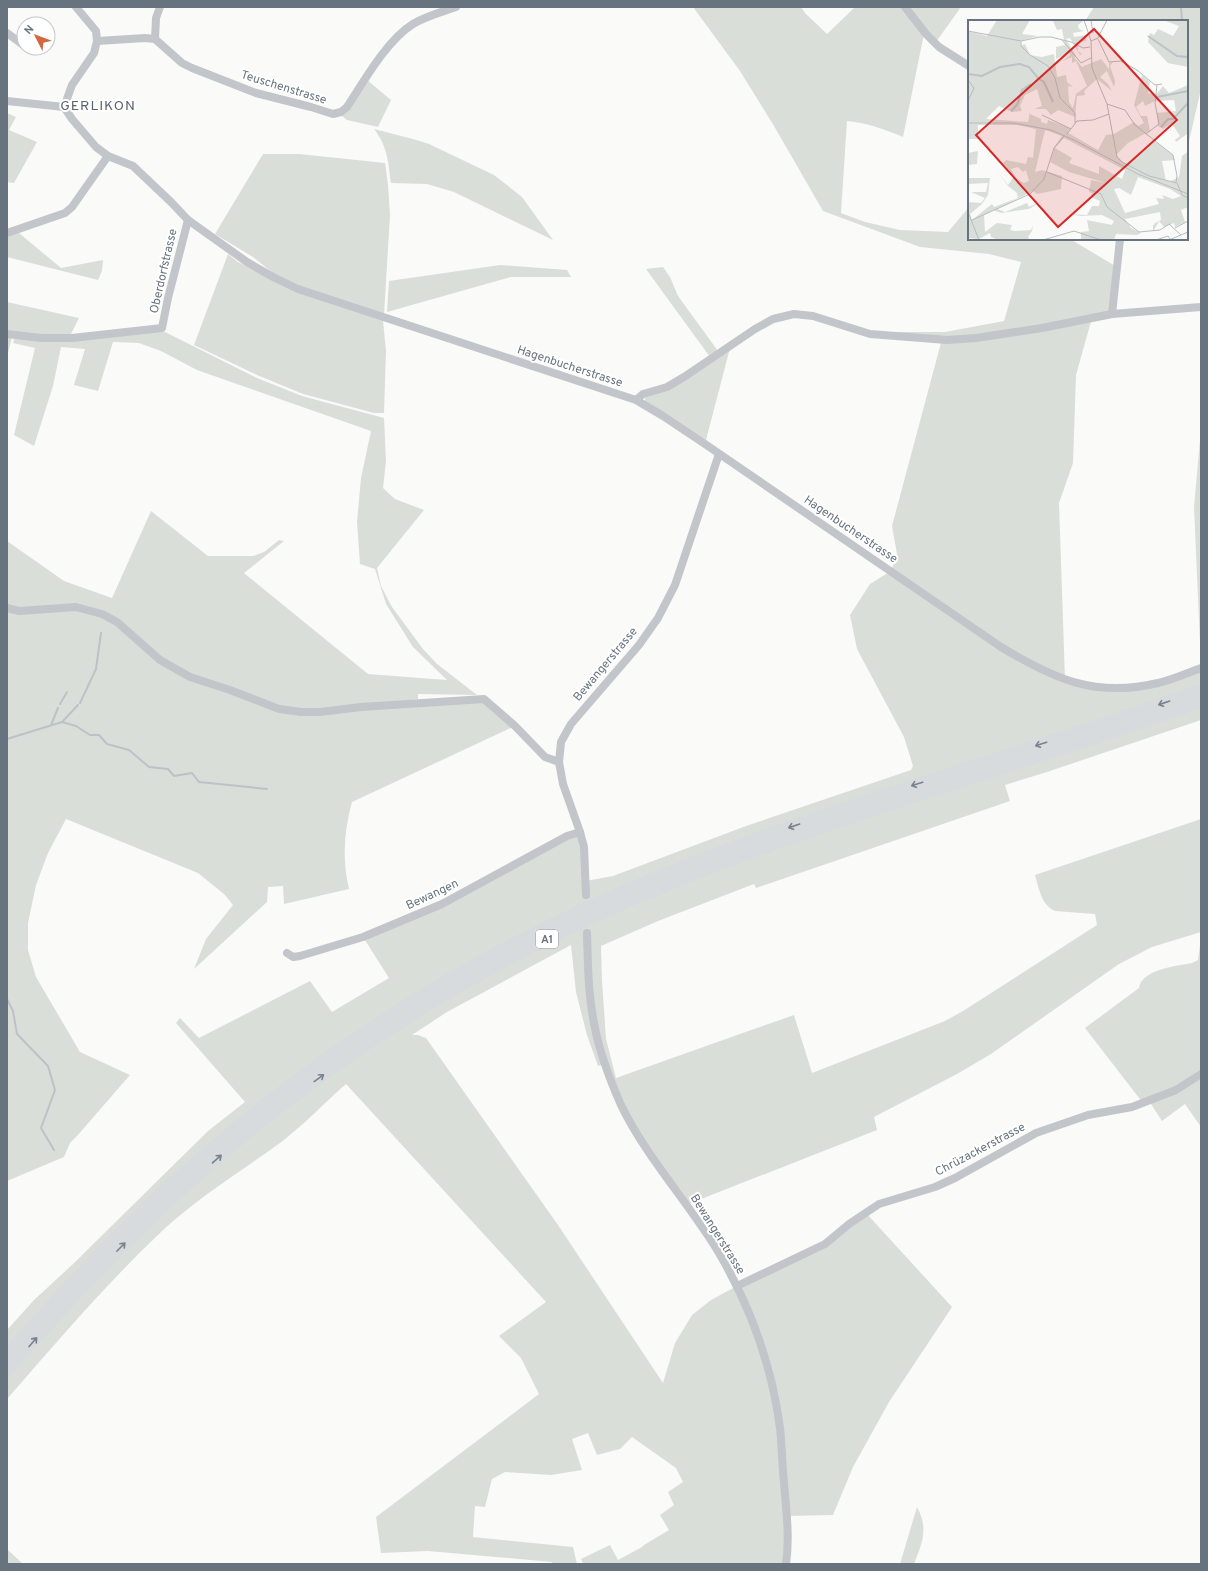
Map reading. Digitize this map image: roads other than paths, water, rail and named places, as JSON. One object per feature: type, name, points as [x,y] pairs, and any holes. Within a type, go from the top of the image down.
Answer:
[{"type":"highway","name":"A1","points":[[7,1355],[58,1297],[119,1234],[172,1183],[235,1129],[286,1088],[356,1038],[418,998],[485,959],[555,923],[603,901],[721,852],[836,811],[1094,727],[1201,690]]},
{"type":"highway","name":"A1","points":[[7,1371],[66,1304],[127,1241],[226,1150],[288,1100],[351,1055],[419,1010],[481,974],[589,919],[665,886],[732,860],[831,824],[1111,733],[1201,702]]},
{"type":"street","points":[[7,101],[64,107],[72,85],[94,54],[97,41],[96,31],[76,7]]},
{"type":"street","points":[[97,41],[145,38],[155,39],[156,18],[160,7]]},
{"type":"street","name":"Teuschenstrasse","points":[[155,39],[182,63],[192,68],[256,93],[333,114],[341,112],[347,107],[388,46],[401,33],[414,23],[456,7]]},
{"type":"street","points":[[905,7],[926,34],[939,47],[968,65]]},
{"type":"street","points":[[7,33],[16,40]]},
{"type":"street","name":"Hagenbucherstrasse","points":[[64,107],[96,147],[108,156],[133,166],[188,220],[247,262],[298,289],[636,400],[663,416],[1022,660],[1062,679],[1086,686],[1109,688],[1134,687],[1158,683],[1201,668]]},
{"type":"street","points":[[7,234],[65,213],[72,207],[108,156]]},
{"type":"street","name":"Oberdorfstrasse","points":[[7,334],[41,338],[72,338],[162,328],[188,220]]},
{"type":"street","points":[[1112,314],[1120,240]]},
{"type":"street","points":[[636,400],[643,394],[667,387],[684,377],[773,319],[794,314],[813,316],[870,334],[947,340],[976,338],[1042,328],[1112,314],[1201,307]]},
{"type":"street","name":"Bewangerstrasse","points":[[586,895],[585,861],[580,832],[564,784],[559,762],[561,742],[571,724],[638,645],[658,618],[675,585],[719,454]]},
{"type":"street","points":[[7,608],[20,611],[76,607],[102,614],[117,622],[160,660],[190,677],[230,690],[279,709],[301,712],[320,712],[361,707],[484,699],[515,726],[545,757],[559,762]]},
{"type":"street","name":"Bewangen","points":[[287,952],[293,957],[300,956],[364,937],[442,904],[567,836],[580,832]]},
{"type":"street","name":"Bewangerstrasse","points":[[587,933],[589,989],[594,1027],[605,1064],[622,1106],[641,1139],[718,1252],[737,1286],[756,1329],[767,1365],[780,1428],[787,1516],[786,1564]]},
{"type":"street","name":"Chrüzackerstrasse","points":[[737,1286],[825,1244],[879,1204],[935,1187],[955,1178],[1036,1133],[1088,1115],[1132,1107],[1176,1090],[1201,1074]]},
{"type":"waterway","points":[[1181,7],[1182,20]]},
{"type":"waterway","points":[[80,703],[96,669],[101,633]]},
{"type":"waterway","points":[[60,704],[67,692]]},
{"type":"waterway","points":[[62,722],[78,705]]},
{"type":"waterway","points":[[51,725],[58,708]]},
{"type":"waterway","points":[[7,739],[62,722],[76,726],[90,735],[99,735],[107,744],[129,750],[149,767],[168,769],[174,776],[192,773],[199,782],[267,789]]},
{"type":"waterway","points":[[7,999],[13,1011],[17,1034],[48,1066],[55,1090],[41,1128],[54,1150]]},
{"type":"district","name":"GERLIKON","points":[[98,105]]}]
